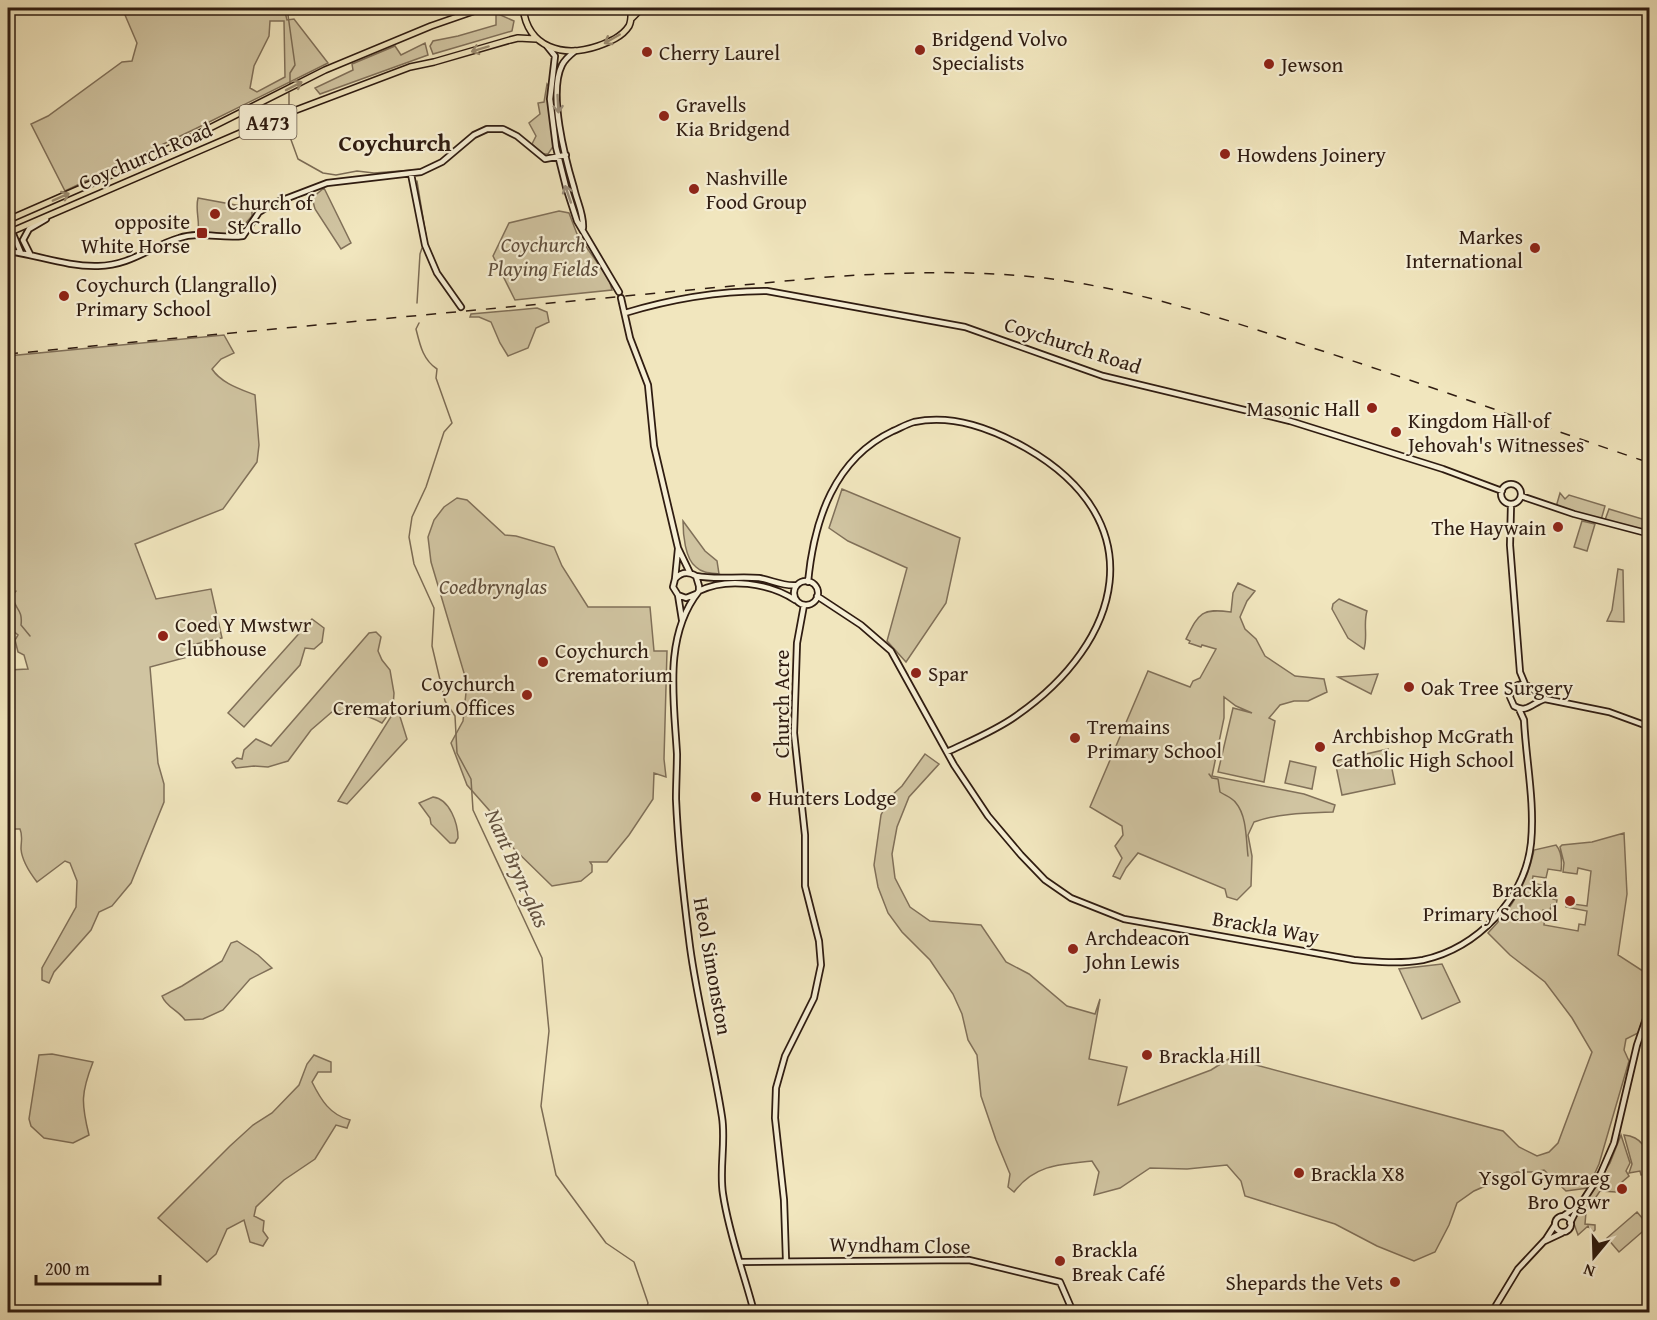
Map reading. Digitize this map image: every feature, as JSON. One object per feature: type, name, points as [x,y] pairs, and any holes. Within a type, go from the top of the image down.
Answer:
[{"type":"main road","name":"Coychurch Road","points":[[8,221],[150,158],[325,70],[431,26],[483,8]]},
{"type":"main road","points":[[523,8],[529,28],[536,39],[560,50],[575,51],[589,49],[613,40],[627,29],[632,18],[642,8]]},
{"type":"main road","points":[[631,8],[632,18]]},
{"type":"main road","name":"Coychurch Road","points":[[10,232],[275,118],[410,68],[518,38],[536,39]]},
{"type":"street","points":[[547,45],[555,58],[550,99],[558,157],[566,188],[577,221],[620,295],[632,345],[648,385],[654,446],[678,548],[690,573]]},
{"type":"street","points":[[575,51],[561,66],[557,91],[558,115],[583,219],[583,228]]},
{"type":"street","points":[[8,238],[10,251],[86,266],[119,265],[181,237],[243,236],[259,212],[272,204],[327,183],[411,174],[442,162],[474,135],[488,129],[503,129],[517,136],[541,158],[549,159],[566,155]]},
{"type":"street","points":[[411,174],[425,245],[437,273],[461,307]]},
{"type":"street","points":[[30,254],[23,240],[26,232],[56,213]]},
{"type":"street","points":[[8,221],[10,232],[21,253]]},
{"type":"street","name":"Coychurch Road","points":[[625,313],[655,304],[707,295],[767,291],[948,322],[1103,376],[1290,421],[1443,469],[1502,491],[1507,485],[1515,484],[1520,489],[1521,496],[1650,534]]},
{"type":"street","points":[[808,582],[819,528],[833,486],[860,452],[884,435],[911,423],[955,420],[1006,437],[1045,459],[1083,494],[1099,518],[1110,554],[1107,603],[1096,629],[1070,668],[1028,707],[999,726],[947,752]]},
{"type":"street","points":[[1502,491],[1503,500],[1511,504],[1518,502],[1521,496]]},
{"type":"street","points":[[1511,504],[1510,545],[1520,672],[1525,684]]},
{"type":"street","points":[[675,579],[684,573],[690,573],[708,578],[759,578],[790,586],[808,582],[816,587],[818,596],[812,604],[804,605],[774,589],[737,584],[716,584],[686,598],[678,595],[674,587],[678,548]]},
{"type":"street","points":[[696,576],[699,580],[697,593]]},
{"type":"street","points":[[795,600],[797,585]]},
{"type":"street","name":"Heol Simonston","points":[[697,593],[682,620],[677,642],[673,698],[680,863],[689,942],[723,1121],[723,1192],[730,1232],[754,1312]]},
{"type":"street","name":"Heol Simonston","points":[[678,595],[682,620]]},
{"type":"street","name":"Brackla Way","points":[[818,596],[861,625],[891,651],[947,752],[988,816],[1045,880],[1071,898],[1099,910],[1140,922],[1354,960],[1386,963],[1437,956],[1470,940],[1501,912],[1517,887],[1528,855],[1532,824],[1524,720],[1519,709]]},
{"type":"street","name":"Church Acre","points":[[786,1260],[784,1209],[775,1118],[776,1088],[785,1056],[814,998],[821,965],[819,941],[805,885],[805,833],[794,733],[797,645],[804,605]]},
{"type":"street","points":[[1520,672],[1510,697],[1513,705],[1519,709],[1529,708],[1534,703],[1545,699]]},
{"type":"street","points":[[1514,687],[1525,684],[1545,699],[1599,709],[1650,727]]},
{"type":"street","points":[[1534,703],[1535,692]]},
{"type":"street","name":"Brackla Way","points":[[1524,720],[1529,708]]},
{"type":"street","points":[[1543,1242],[1569,1228],[1580,1204],[1601,1173],[1614,1143],[1637,1045],[1650,1007]]},
{"type":"street","points":[[1492,1312],[1518,1269],[1543,1242],[1557,1219],[1580,1204]]},
{"type":"street","points":[[1562,1216],[1569,1219],[1570,1223]]},
{"type":"street","points":[[1555,1224],[1558,1231],[1563,1232]]},
{"type":"street","name":"Wyndham Close","points":[[740,1262],[786,1260],[973,1261],[1060,1282],[1073,1312]]},
{"type":"green space","points":[[122,8],[284,8],[287,20],[294,19],[328,63],[65,191],[31,124],[48,116],[122,62],[132,61],[137,43]],"holes":[[[270,21],[284,21],[285,77],[257,92],[250,88],[254,66],[269,36]]]},
{"type":"green space","points":[[496,13],[514,21],[512,31],[433,54],[430,46],[433,41],[496,25]]},
{"type":"green space","points":[[425,43],[428,55],[320,94],[315,88],[353,70],[352,64],[395,46],[401,55]]},
{"type":"green space","points":[[547,84],[550,88],[554,145],[548,154],[543,154],[532,144],[536,136],[529,123],[540,114],[538,103],[544,102]]},
{"type":"green space","points":[[324,188],[351,243],[341,249],[315,209],[312,198]]},
{"type":"green space","points":[[198,198],[241,206],[242,210],[252,211],[252,216],[234,233],[216,235],[198,232]]},
{"type":"green space","name":"Coychurch Playing Fields","points":[[559,211],[569,213],[577,234],[609,279],[612,290],[515,300],[493,256],[509,223]]},
{"type":"green space","points":[[537,308],[547,312],[549,322],[536,328],[528,348],[508,356],[491,322],[479,317],[470,317],[471,314]]},
{"type":"green space","points":[[224,335],[234,353],[221,359],[212,369],[226,382],[255,395],[259,445],[257,462],[223,509],[135,544],[156,599],[211,589],[222,638],[191,645],[195,655],[150,667],[158,763],[164,784],[164,802],[131,883],[112,906],[99,912],[91,930],[54,972],[49,983],[42,980],[42,968],[76,907],[77,881],[70,863],[65,861],[37,882],[23,858],[20,829],[15,829],[8,835],[8,670],[28,669],[24,655],[18,652],[15,640],[18,635],[8,627],[8,356]]},
{"type":"green space","points":[[842,489],[960,538],[946,603],[906,662],[887,641],[907,568],[848,541],[829,528]]},
{"type":"green space","points":[[1560,493],[1565,499],[1569,495],[1605,506],[1601,520],[1556,507]]},
{"type":"green space","name":"Coedbrynglas","points":[[457,498],[467,500],[505,535],[554,547],[562,566],[588,607],[650,607],[654,651],[667,651],[664,759],[666,777],[654,773],[653,799],[629,835],[607,862],[590,862],[592,872],[581,881],[552,886],[506,841],[489,810],[467,785],[451,743],[463,721],[467,683],[431,562],[428,537],[434,520],[444,507]]},
{"type":"green space","points":[[1609,509],[1649,521],[1649,532],[1605,520]]},
{"type":"green space","points":[[683,521],[705,551],[717,561],[719,574],[698,569],[692,563],[685,546]]},
{"type":"green space","points":[[1582,521],[1595,524],[1587,551],[1574,547]]},
{"type":"green space","points":[[1618,569],[1623,570],[1624,622],[1607,621],[1612,610]]},
{"type":"green space","points":[[1238,583],[1255,591],[1247,601],[1240,617],[1245,629],[1256,639],[1265,656],[1295,676],[1324,679],[1327,692],[1308,701],[1294,701],[1280,705],[1269,718],[1275,721],[1264,782],[1218,772],[1233,708],[1252,713],[1236,706],[1224,697],[1224,718],[1212,776],[1304,794],[1335,805],[1333,812],[1283,815],[1254,822],[1248,835],[1252,856],[1251,886],[1237,900],[1227,897],[1225,889],[1138,853],[1120,879],[1113,876],[1122,858],[1115,846],[1123,835],[1122,826],[1090,807],[1148,671],[1190,687],[1193,681],[1200,678],[1216,649],[1189,643],[1190,641],[1186,639],[1194,623],[1202,614],[1213,611],[1231,612],[1233,593]]},
{"type":"green space","points":[[1339,599],[1367,611],[1364,649],[1348,638],[1332,609],[1333,604]]},
{"type":"green space","points":[[312,619],[324,628],[322,642],[314,649],[305,648],[300,665],[244,727],[228,713]]},
{"type":"green space","points":[[376,632],[381,637],[378,651],[390,670],[394,693],[393,708],[382,723],[358,714],[333,711],[311,730],[288,761],[268,767],[236,768],[232,762],[237,758],[242,759],[244,750],[256,739],[271,746],[369,633]]},
{"type":"green space","points":[[1378,674],[1371,694],[1338,677]]},
{"type":"green space","points":[[397,707],[407,739],[347,804],[338,801]]},
{"type":"green space","points":[[1388,749],[1395,784],[1342,795],[1335,761]]},
{"type":"green space","points":[[925,754],[939,764],[909,797],[897,827],[892,854],[895,878],[910,907],[930,921],[981,925],[1006,962],[1029,974],[1067,1006],[1095,1014],[1100,999],[1089,1059],[1127,1067],[1118,1105],[1211,1070],[1230,1058],[1503,1131],[1519,1147],[1537,1156],[1549,1152],[1558,1143],[1592,1052],[1572,1018],[1545,982],[1510,955],[1488,933],[1523,885],[1534,850],[1556,845],[1560,854],[1561,871],[1548,869],[1546,878],[1533,876],[1532,883],[1552,887],[1553,899],[1557,900],[1556,905],[1551,905],[1550,911],[1543,910],[1544,925],[1578,931],[1579,924],[1585,925],[1587,911],[1566,907],[1566,903],[1587,906],[1591,871],[1578,868],[1577,874],[1563,872],[1564,863],[1560,847],[1592,842],[1624,833],[1627,894],[1618,955],[1649,975],[1649,1001],[1638,1033],[1626,1039],[1624,1050],[1629,1061],[1599,1164],[1588,1188],[1566,1191],[1544,1170],[1517,1172],[1474,1191],[1457,1203],[1435,1252],[1414,1261],[1377,1246],[1335,1224],[1245,1196],[1241,1181],[1227,1165],[1187,1169],[1150,1168],[1120,1188],[1094,1195],[1099,1172],[1092,1161],[1069,1163],[1039,1171],[1030,1176],[1014,1192],[1008,1187],[1010,1174],[981,1096],[977,1055],[968,1040],[962,1014],[953,994],[930,960],[902,932],[888,913],[878,887],[874,865],[881,815],[889,798],[902,786]]},
{"type":"green space","points":[[1290,761],[1316,767],[1312,789],[1285,783]]},
{"type":"green space","points":[[433,797],[444,802],[455,819],[458,838],[455,843],[450,843],[431,824],[430,818],[419,803]]},
{"type":"green space","points":[[237,941],[272,968],[250,979],[223,1010],[203,1019],[185,1020],[166,1003],[162,996],[222,961],[231,943]]},
{"type":"green space","points":[[1442,964],[1460,1002],[1422,1019],[1399,969]]},
{"type":"green space","points":[[52,1054],[93,1062],[86,1082],[84,1098],[89,1135],[73,1143],[44,1138],[31,1126],[29,1119],[39,1055]]},
{"type":"green space","points":[[314,1055],[331,1062],[331,1072],[318,1072],[312,1082],[332,1111],[350,1120],[347,1128],[336,1125],[315,1159],[284,1180],[256,1207],[254,1216],[264,1221],[263,1231],[268,1238],[263,1246],[250,1242],[244,1220],[227,1229],[216,1254],[207,1262],[158,1218],[230,1146],[253,1125],[272,1113],[299,1085],[307,1064]]},
{"type":"green space","points":[[1621,1135],[1630,1163],[1626,1171],[1629,1176],[1616,1192],[1600,1191],[1586,1212],[1585,1224],[1595,1225],[1595,1230],[1593,1232],[1588,1226],[1578,1235],[1573,1221],[1610,1163]]},
{"type":"green space","points":[[1624,1135],[1642,1143],[1649,1161],[1649,1174],[1641,1175],[1640,1171],[1629,1173],[1632,1164]]},
{"type":"green space","points":[[1637,1212],[1649,1226],[1619,1252],[1607,1238]]},
{"type":"waterway","name":"Nant Bryn-glas","points":[[287,8],[295,65],[290,73],[290,84]]},
{"type":"waterway","name":"Nant Bryn-glas","points":[[289,93],[289,107]]},
{"type":"waterway","name":"Nant Bryn-glas","points":[[288,121],[290,137],[298,159],[323,173],[336,175],[357,171],[374,173],[413,170]]},
{"type":"waterway","name":"Nant Bryn-glas","points":[[417,181],[427,242]]},
{"type":"waterway","name":"Nant Bryn-glas","points":[[417,303],[422,248]]},
{"type":"waterway","name":"Nant Bryn-glas","points":[[419,323],[416,329],[421,346],[425,357],[437,369],[436,378],[452,423],[444,432],[426,487],[412,517],[409,537],[414,564],[434,608],[432,646],[445,701],[455,716],[457,753],[471,779],[473,810],[542,958],[549,1031],[541,1106],[556,1175],[606,1243],[634,1262],[648,1303],[645,1312]]},
{"type":"waterway","points":[[16,591],[12,596],[13,601],[20,612],[21,625],[30,636]]},
{"type":"waterway","points":[[1209,774],[1212,778],[1218,779],[1220,792],[1233,799],[1240,808],[1248,856]]},
{"type":"railway","points":[[8,354],[828,277],[936,273],[1018,275],[1112,289],[1210,315],[1393,374],[1650,463]]},
{"type":"place","name":"Bridgend Volvo Specialists","points":[[920,50]]},
{"type":"place","name":"Cherry Laurel","points":[[647,52]]},
{"type":"place","name":"Jewson","points":[[1269,64]]},
{"type":"place","name":"Gravells Kia Bridgend","points":[[664,116]]},
{"type":"place","name":"Howdens Joinery","points":[[1225,154]]},
{"type":"place","name":"Nashville Food Group","points":[[694,189]]},
{"type":"place","name":"Church of St Crallo","points":[[215,214]]},
{"type":"place","name":"opposite White Horse","points":[[202,233]]},
{"type":"place","name":"Markes International","points":[[1535,248]]},
{"type":"place","name":"Coychurch (Llangrallo) Primary School","points":[[64,296]]},
{"type":"place","name":"Masonic Hall","points":[[1372,408]]},
{"type":"place","name":"Kingdom Hall of Jehovah's Witnesses","points":[[1396,432]]},
{"type":"place","name":"The Haywain","points":[[1558,527]]},
{"type":"place","name":"Coed Y Mwstwr Clubhouse","points":[[163,636]]},
{"type":"place","name":"Coychurch Crematorium","points":[[543,662]]},
{"type":"place","name":"Spar","points":[[916,673]]},
{"type":"place","name":"Oak Tree Surgery","points":[[1409,687]]},
{"type":"place","name":"Coychurch Crematorium Offices","points":[[527,695]]},
{"type":"place","name":"Tremains Primary School","points":[[1075,738]]},
{"type":"place","name":"Archbishop McGrath Catholic High School","points":[[1320,747]]},
{"type":"place","name":"Hunters Lodge","points":[[756,797]]},
{"type":"place","name":"Brackla Primary School","points":[[1570,901]]},
{"type":"place","name":"Archdeacon John Lewis","points":[[1073,949]]},
{"type":"place","name":"Brackla Hill","points":[[1147,1055]]},
{"type":"place","name":"Brackla X8","points":[[1299,1173]]},
{"type":"place","name":"Ysgol Gymraeg Bro Ogwr","points":[[1622,1189]]},
{"type":"place","name":"Brackla Break Café","points":[[1060,1261]]},
{"type":"place","name":"Shepards the Vets","points":[[1395,1282]]},
{"type":"district","name":"Coychurch","points":[[395,142]]}]
